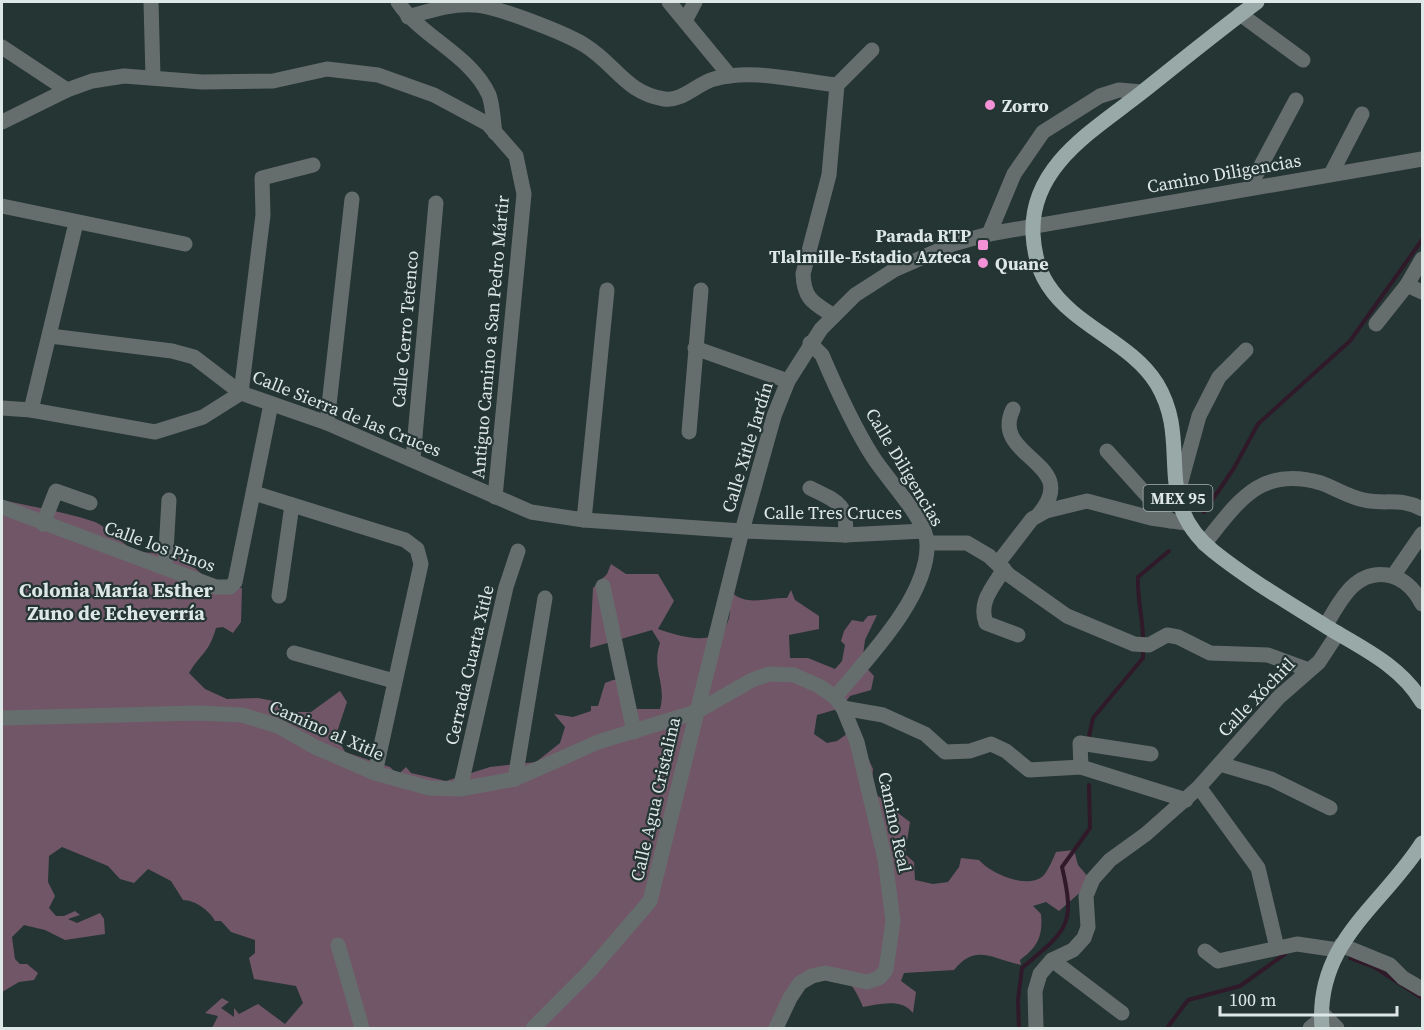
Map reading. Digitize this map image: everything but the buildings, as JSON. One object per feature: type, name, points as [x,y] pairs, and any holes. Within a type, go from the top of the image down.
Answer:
[{"type":"main road","name":"MEX 95","points":[[1257,2],[1073,147],[1055,167],[1039,193],[1033,228],[1037,263],[1049,286],[1081,319],[1146,371],[1161,392],[1171,419],[1177,496],[1186,523],[1204,544],[1226,561],[1394,669],[1422,702]]},
{"type":"main road","points":[[1319,1022],[1327,982],[1340,947],[1351,928],[1422,843]]},
{"type":"street","points":[[151,2],[153,77]]},
{"type":"street","points":[[398,2],[408,17],[476,72],[490,98],[495,133]]},
{"type":"street","points":[[669,2],[730,76]]},
{"type":"street","points":[[685,21],[695,2]]},
{"type":"street","points":[[408,17],[440,8],[476,4],[536,23],[586,46],[641,93],[668,100],[683,95],[703,82],[730,76],[756,76],[837,85]]},
{"type":"street","points":[[1240,14],[1303,60]]},
{"type":"street","points":[[2,47],[67,90]]},
{"type":"street","points":[[834,316],[812,301],[804,291],[803,274],[829,175],[837,85],[872,50]]},
{"type":"street","name":"Antiguo Camino a San Pedro Mártir","points":[[2,122],[67,90],[92,81],[124,76],[202,82],[273,81],[327,69],[378,75],[434,95],[488,124],[516,156],[524,194],[495,497]]},
{"type":"street","points":[[989,234],[1014,174],[1043,132],[1100,96],[1119,90],[1142,92]]},
{"type":"street","points":[[1249,188],[1296,100]]},
{"type":"street","points":[[1331,174],[1362,114]]},
{"type":"street","name":"Camino Diligencias","points":[[1033,228],[1422,159]]},
{"type":"street","points":[[2,408],[31,410],[155,432],[178,427],[203,417],[241,393],[263,215],[262,178],[313,165]]},
{"type":"street","points":[[327,423],[352,199]]},
{"type":"street","name":"Calle Cerro Tetenco","points":[[412,458],[436,203]]},
{"type":"street","points":[[2,206],[185,244]]},
{"type":"street","points":[[31,410],[76,223]]},
{"type":"street","name":"Calle Xitle Jardín","points":[[696,712],[774,416],[788,381],[810,343],[855,295],[894,270],[953,244],[989,234],[1033,228]]},
{"type":"street","points":[[1376,324],[1407,285],[1422,259]]},
{"type":"street","points":[[1407,285],[1422,292]]},
{"type":"street","points":[[584,520],[607,290]]},
{"type":"street","points":[[689,432],[701,290]]},
{"type":"street","name":"Calle Sierra de las Cruces","points":[[50,336],[172,351],[194,357],[241,393],[327,423],[412,458],[531,512],[584,520],[742,531]]},
{"type":"street","name":"Calle Diligencias","points":[[810,343],[822,355],[874,458],[925,537],[920,575],[902,617],[839,703]]},
{"type":"street","points":[[695,348],[788,381]]},
{"type":"street","points":[[1177,496],[1199,416],[1219,377],[1246,350]]},
{"type":"street","name":"Calle los Pinos","points":[[2,507],[42,524],[223,588],[235,582],[271,404]]},
{"type":"street","points":[[1012,409],[1007,424],[1009,435],[1046,474],[1052,485],[1051,498],[1039,514],[1026,525],[1001,566],[982,612],[986,623],[1018,635]]},
{"type":"street","points":[[1107,451],[1170,521]]},
{"type":"street","points":[[1204,544],[1235,505],[1251,490],[1270,480],[1294,478],[1318,483],[1363,500],[1410,502],[1422,509]]},
{"type":"street","points":[[810,488],[840,503],[847,518],[845,535]]},
{"type":"street","points":[[42,524],[56,490],[90,503]]},
{"type":"street","points":[[254,493],[405,540],[417,549],[421,564],[375,773]]},
{"type":"street","points":[[165,568],[169,500]]},
{"type":"street","points":[[1039,514],[1087,501],[1186,523]]},
{"type":"street","points":[[279,596],[292,505]]},
{"type":"street","name":"Calle Tres Cruces","points":[[742,531],[925,537],[967,543],[1067,616],[1145,646],[1163,636],[1178,637],[1207,652],[1268,655],[1309,670]]},
{"type":"street","points":[[1422,534],[1393,576],[1407,583],[1422,604]]},
{"type":"street","name":"Cerrada Cuarta Xitle","points":[[460,789],[506,587],[518,551]]},
{"type":"street","name":"Calle Xóchitl","points":[[1036,1029],[1035,991],[1040,974],[1052,960],[1073,950],[1084,938],[1088,927],[1086,896],[1093,879],[1110,860],[1146,834],[1186,800],[1279,697],[1319,662],[1350,588],[1362,578],[1375,573],[1393,576]]},
{"type":"street","points":[[603,586],[634,732]]},
{"type":"street","points":[[514,779],[545,598]]},
{"type":"street","points":[[294,653],[394,681]]},
{"type":"street","points":[[696,712],[752,680],[769,674],[794,675],[819,686],[839,703],[883,715],[925,734],[945,752],[970,752],[991,744],[1006,751],[1029,770],[1081,767],[1186,800]]},
{"type":"street","name":"Camino Real","points":[[776,1029],[790,998],[800,983],[812,976],[825,973],[867,981],[879,978],[886,970],[893,921],[885,859],[856,742],[839,703]]},
{"type":"street","name":"Camino al Xitle","points":[[2,718],[198,713],[242,715],[278,726],[315,747],[375,773],[429,788],[460,789],[514,779],[561,756],[696,712]]},
{"type":"street","name":"Calle Agua Cristalina","points":[[533,1029],[590,972],[650,901],[660,869],[696,712]]},
{"type":"street","points":[[1081,767],[1089,744],[1151,754]]},
{"type":"street","points":[[1220,764],[1271,779],[1330,808]]},
{"type":"street","points":[[1199,787],[1258,868],[1277,948]]},
{"type":"street","points":[[1205,951],[1218,961],[1304,944],[1340,947],[1390,965],[1403,978],[1422,989]]},
{"type":"street","points":[[338,945],[362,1029]]},
{"type":"street","points":[[1052,960],[1122,1013]]},
{"type":"street","points":[[1319,1022],[1337,1029]]},
{"type":"shaded area","points":[[2,500],[61,512],[95,522],[132,549],[173,554],[213,582],[222,586],[242,588],[241,622],[233,633],[223,627],[216,628],[208,648],[189,673],[205,689],[227,699],[258,698],[279,702],[284,712],[292,717],[298,712],[311,712],[340,691],[347,702],[336,735],[345,752],[390,767],[398,775],[406,767],[411,773],[446,781],[490,767],[536,762],[560,743],[565,727],[554,714],[573,717],[591,711],[591,706],[598,706],[605,683],[613,680],[623,680],[629,709],[660,709],[662,692],[657,661],[660,643],[652,630],[590,648],[593,588],[607,574],[611,564],[626,574],[658,574],[674,601],[658,629],[688,637],[709,637],[725,628],[730,615],[729,590],[742,599],[756,600],[787,598],[791,590],[795,600],[819,616],[819,629],[789,635],[790,658],[808,658],[835,669],[842,661],[845,645],[841,641],[844,631],[852,620],[863,622],[868,616],[877,615],[865,640],[862,663],[874,676],[871,690],[850,696],[841,708],[817,715],[814,734],[827,743],[837,741],[855,728],[873,769],[871,791],[882,799],[887,798],[890,807],[910,822],[905,854],[914,862],[915,880],[933,884],[948,882],[959,867],[961,858],[979,860],[991,870],[1019,881],[1036,880],[1045,874],[1056,852],[1074,850],[1078,865],[1089,878],[1084,889],[1059,911],[1046,902],[1033,906],[1041,914],[1040,935],[1035,946],[1020,960],[1021,965],[977,955],[962,962],[954,970],[904,973],[901,981],[916,992],[913,1013],[903,1005],[896,1004],[863,1007],[850,983],[840,973],[827,966],[815,975],[773,1028],[212,1028],[218,1016],[205,1013],[222,998],[229,1002],[221,1008],[234,1017],[234,1008],[239,1014],[258,1004],[285,1024],[303,1003],[296,986],[254,979],[249,958],[255,953],[255,940],[231,932],[221,921],[215,921],[202,907],[183,900],[171,881],[148,869],[134,883],[120,879],[108,866],[62,847],[49,856],[48,882],[55,896],[49,908],[56,916],[64,916],[75,911],[80,915],[68,919],[77,923],[100,913],[104,919],[105,934],[65,940],[45,930],[24,925],[12,937],[15,959],[20,964],[27,964],[38,973],[34,980],[19,982],[2,992]]},
{"type":"waterway","points":[[1204,512],[1234,468],[1258,424],[1350,341],[1422,240]]},
{"type":"waterway","points":[[1143,639],[1138,577],[1169,551]]},
{"type":"waterway","points":[[1088,741],[1093,718],[1143,658],[1143,647]]},
{"type":"waterway","points":[[1019,1028],[1018,1000],[1022,968],[1058,935],[1067,915],[1068,902],[1062,867],[1090,828],[1089,785]]},
{"type":"waterway","points":[[1167,1028],[1188,1000],[1240,986],[1285,954]]},
{"type":"waterway","points":[[1350,958],[1376,968],[1422,998]]},
{"type":"place","name":"Zorro","points":[[990,105]]},
{"type":"place","name":"Parada RTP Tlalmille-Estadio Azteca","points":[[983,245]]},
{"type":"place","name":"Quane","points":[[983,263]]},
{"type":"district","name":"Colonia María Esther Zuno de Echeverría","points":[[116,602]]}]
